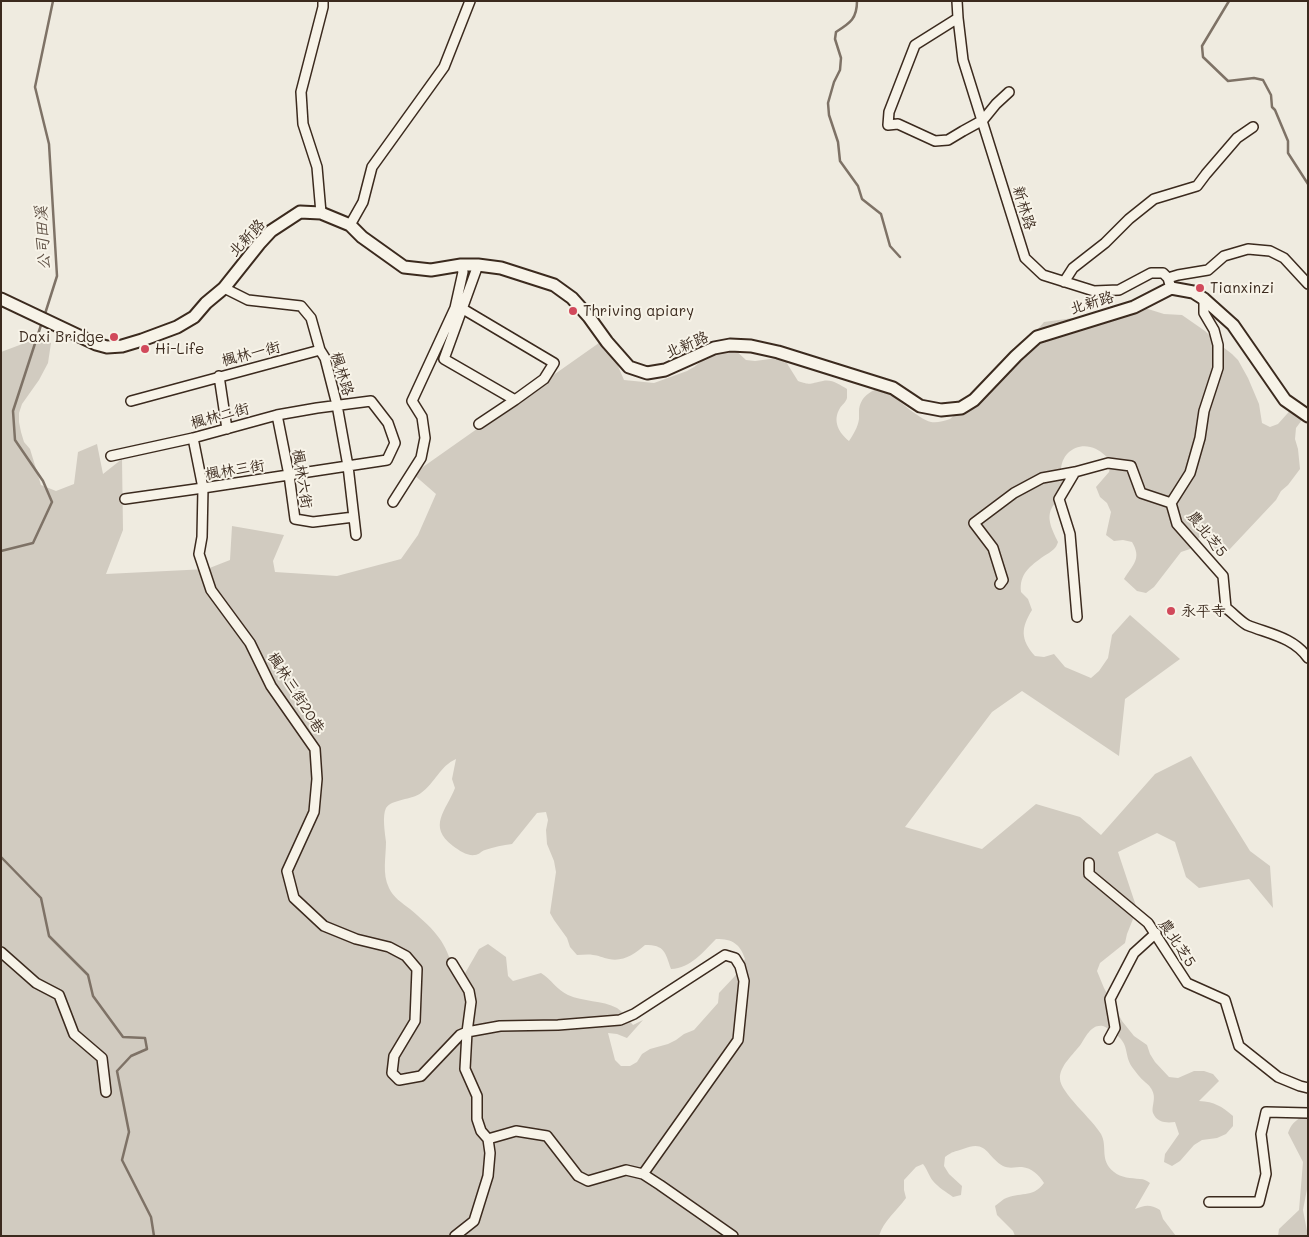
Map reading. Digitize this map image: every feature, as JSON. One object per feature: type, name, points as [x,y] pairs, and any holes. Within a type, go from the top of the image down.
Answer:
[{"type":"main road","name":"北新路","points":[[1,299],[96,344],[107,347],[122,346],[177,327],[194,317],[206,303],[224,288],[271,231],[300,212],[321,213],[350,225],[362,237],[404,267],[432,270],[461,265],[478,265],[502,268],[554,284],[572,298],[629,367],[647,373],[666,370],[714,348],[730,345],[751,346],[778,352],[893,388],[920,406],[941,410],[961,408],[974,400],[1037,337],[1134,307],[1170,283]]},
{"type":"main road","points":[[1170,283],[1193,292],[1204,299],[1233,325],[1285,400],[1308,416]]},
{"type":"street","points":[[321,213],[317,167],[303,124],[301,92],[323,1]]},
{"type":"street","points":[[350,225],[363,202],[372,167],[444,67],[470,1]]},
{"type":"street","name":"新林路","points":[[957,1],[963,60],[1024,258],[1043,275],[1094,291],[1119,290],[1151,273],[1163,273],[1170,283],[1178,275],[1208,270],[1224,256],[1248,249],[1270,251],[1284,258],[1308,284]]},
{"type":"street","points":[[958,18],[915,45],[889,112],[888,125],[898,124],[935,141],[948,140],[982,120],[1009,92]]},
{"type":"street","points":[[1064,282],[1073,268],[1105,243],[1129,219],[1154,199],[1197,186],[1237,138],[1253,127]]},
{"type":"street","points":[[393,502],[421,458],[424,438],[422,417],[412,401],[455,308],[463,272],[461,265]]},
{"type":"street","points":[[478,265],[444,359],[515,400]]},
{"type":"street","name":"楓林路","points":[[224,288],[248,300],[301,306],[311,318],[320,350],[325,358],[337,405],[348,466],[356,535]]},
{"type":"street","name":"農北芝5","points":[[1204,299],[1204,313],[1214,330],[1218,345],[1218,368],[1204,411],[1200,438],[1190,473],[1171,504],[1178,524],[1223,576],[1226,608],[1246,624],[1281,636],[1302,650],[1308,658]]},
{"type":"street","points":[[463,309],[554,363],[544,379],[479,424]]},
{"type":"street","name":"楓林一街","points":[[131,400],[320,350]]},
{"type":"street","points":[[219,376],[227,429]]},
{"type":"street","name":"楓林二街","points":[[111,456],[193,438],[277,415],[371,401],[388,423],[395,443],[387,460],[348,466]]},
{"type":"street","name":"楓林六街","points":[[277,415],[289,475],[295,519],[313,522],[354,517]]},
{"type":"street","points":[[193,438],[203,488]]},
{"type":"street","points":[[1000,584],[1003,580],[993,548],[974,523],[1014,494],[1042,478],[1108,463],[1131,466],[1141,492],[1171,504]]},
{"type":"street","name":"楓林三街","points":[[125,499],[348,466]]},
{"type":"street","points":[[1075,472],[1059,499],[1070,534],[1077,617]]},
{"type":"street","name":"楓林三街20巷","points":[[203,488],[202,537],[199,554],[211,590],[250,643],[272,686],[315,749],[317,779],[314,812],[287,871],[294,898],[324,926],[356,939],[389,947],[406,956],[417,969],[415,1021],[394,1056],[392,1073],[399,1080],[421,1076],[460,1035],[467,1032]]},
{"type":"street","name":"農北芝5","points":[[1089,864],[1089,874],[1148,923],[1187,983],[1225,1000],[1240,1046],[1278,1077],[1308,1088]]},
{"type":"street","points":[[1109,1039],[1115,1028],[1110,999],[1134,953],[1156,933]]},
{"type":"street","points":[[1,952],[36,983],[59,995],[74,1034],[102,1058],[106,1092]]},
{"type":"street","points":[[467,1032],[500,1026],[558,1025],[620,1020],[634,1014],[725,955],[735,958],[740,966],[744,981],[738,1040],[643,1174]]},
{"type":"street","points":[[452,963],[469,991],[471,1002],[465,1069],[477,1096],[478,1119],[481,1131],[488,1139],[490,1153],[488,1176],[474,1221],[455,1236]]},
{"type":"street","points":[[1209,1202],[1259,1202],[1266,1174],[1261,1134],[1266,1112],[1308,1114]]},
{"type":"street","points":[[488,1139],[516,1131],[547,1136],[578,1176],[588,1181],[626,1170],[643,1174],[733,1236]]},
{"type":"shaded area","points":[[1139,309],[1182,315],[1205,331],[1238,360],[1259,404],[1262,423],[1270,427],[1278,424],[1295,405],[1304,405],[1307,413],[1296,428],[1295,439],[1300,469],[1281,491],[1276,500],[1229,550],[1220,553],[1211,551],[1208,542],[1202,534],[1190,549],[1181,552],[1154,587],[1146,593],[1137,591],[1124,579],[1136,557],[1132,542],[1114,541],[1106,535],[1111,512],[1107,503],[1100,497],[1096,487],[1109,472],[1111,461],[1096,449],[1083,446],[1072,450],[1064,458],[1061,476],[1064,490],[1050,513],[1050,522],[1058,543],[1053,550],[1026,571],[1022,580],[1021,592],[1028,599],[1032,610],[1024,628],[1025,639],[1030,650],[1035,656],[1044,657],[1054,654],[1065,667],[1091,678],[1099,671],[1108,658],[1112,635],[1130,615],[1180,659],[1125,699],[1119,756],[1022,691],[992,712],[905,827],[982,849],[1036,804],[1080,817],[1101,835],[1155,774],[1191,756],[1250,851],[1270,866],[1273,908],[1249,879],[1199,888],[1186,877],[1175,842],[1157,833],[1118,852],[1137,909],[1125,943],[1100,963],[1097,971],[1122,1021],[1134,1036],[1147,1045],[1155,1062],[1169,1077],[1178,1078],[1194,1071],[1204,1071],[1213,1074],[1219,1081],[1199,1101],[1217,1105],[1233,1116],[1233,1126],[1226,1134],[1217,1138],[1202,1140],[1172,1166],[1164,1162],[1165,1154],[1179,1134],[1175,1122],[1162,1122],[1157,1119],[1153,1113],[1154,1094],[1132,1067],[1125,1045],[1119,1037],[1103,1026],[1095,1027],[1089,1032],[1064,1065],[1060,1074],[1061,1085],[1065,1091],[1101,1134],[1105,1158],[1109,1167],[1120,1175],[1143,1179],[1150,1183],[1135,1209],[1148,1206],[1160,1210],[1163,1219],[1176,1236],[1015,1236],[1013,1231],[997,1215],[995,1206],[1004,1199],[1035,1191],[1044,1183],[1032,1170],[1022,1167],[1010,1168],[1003,1166],[982,1147],[971,1146],[945,1157],[944,1166],[949,1174],[962,1186],[961,1195],[953,1197],[940,1187],[932,1180],[923,1164],[916,1167],[904,1180],[906,1198],[887,1221],[879,1236],[1,1236],[1,352],[33,340],[43,339],[51,343],[48,363],[39,380],[22,404],[19,413],[19,422],[24,442],[30,449],[41,485],[56,491],[74,484],[78,452],[97,444],[103,474],[122,459],[123,530],[106,574],[207,569],[230,560],[232,526],[284,535],[273,561],[275,572],[337,576],[401,559],[418,535],[436,494],[413,474],[606,338],[624,380],[654,383],[687,371],[707,357],[724,349],[733,348],[746,360],[755,361],[785,357],[798,381],[809,384],[830,381],[847,389],[847,398],[840,408],[837,422],[842,434],[849,441],[858,425],[861,402],[873,390],[882,387],[926,420],[936,422],[950,419],[1020,358],[1032,336],[1044,322]],"holes":[[[456,759],[452,779],[455,788],[441,818],[441,832],[445,839],[466,854],[476,855],[488,849],[512,844],[537,813],[546,812],[548,820],[546,830],[547,844],[556,872],[550,913],[567,938],[570,947],[577,955],[597,955],[614,960],[633,954],[645,945],[652,945],[657,946],[663,951],[671,969],[685,966],[716,939],[731,941],[738,946],[745,959],[735,976],[719,993],[718,1003],[694,1030],[668,1044],[650,1049],[630,1066],[621,1066],[615,1060],[608,1033],[627,1038],[643,1020],[633,1025],[617,1008],[568,995],[541,973],[513,981],[508,976],[506,957],[488,944],[479,949],[464,975],[452,966],[445,948],[436,934],[395,897],[389,888],[385,871],[386,842],[384,820],[385,811],[389,805],[421,793],[450,762]]]},
{"type":"shaded area","points":[[1303,1116],[1308,1116],[1308,1184],[1303,1210],[1308,1236],[1278,1236],[1279,1229],[1299,1210],[1303,1162],[1288,1133],[1290,1127]]},
{"type":"waterway","name":"公司田溪","points":[[44,317],[57,276],[49,144],[35,87],[53,1]]},
{"type":"waterway","points":[[857,1],[856,12],[852,20],[836,32],[835,39],[841,58],[840,70],[834,82],[828,103],[829,115],[838,142],[840,161],[858,186],[862,199],[881,214],[890,246],[900,257]]},
{"type":"waterway","points":[[1229,1],[1202,46],[1203,57],[1228,81],[1254,78],[1263,80],[1271,95],[1272,107],[1288,141],[1288,153],[1308,184]]},
{"type":"waterway","name":"公司田溪","points":[[1,551],[33,543],[52,502],[43,481],[15,440],[13,411],[42,322]]},
{"type":"waterway","points":[[1,857],[41,898],[49,936],[88,975],[93,996],[123,1037],[145,1038],[147,1049],[131,1056],[117,1071],[129,1132],[122,1160],[151,1217],[154,1236]]},
{"type":"place","name":"Tianxinzi","points":[[1200,288]]},
{"type":"place","name":"Thriving apiary","points":[[573,311]]},
{"type":"place","name":"Daxi Bridge","points":[[114,337]]},
{"type":"place","name":"Hi-Life","points":[[145,349]]},
{"type":"place","name":"永平寺","points":[[1171,611]]}]
